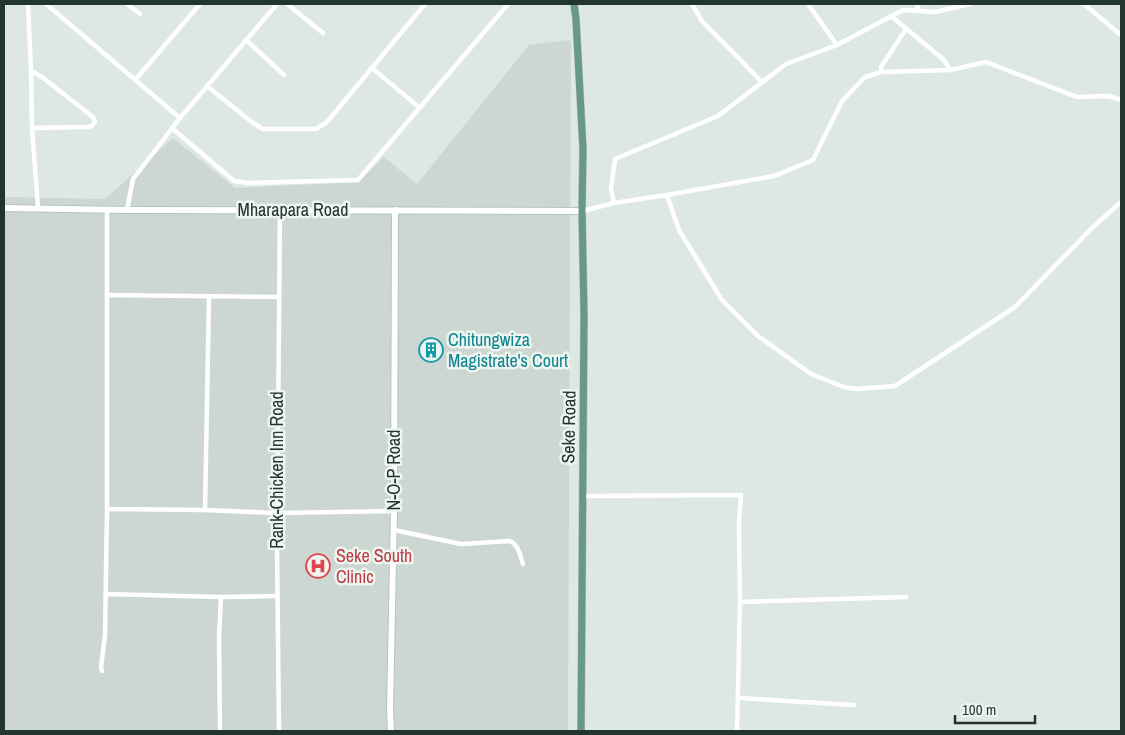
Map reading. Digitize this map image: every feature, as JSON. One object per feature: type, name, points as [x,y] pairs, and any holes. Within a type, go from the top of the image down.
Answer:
[{"type":"main road","name":"Seke Road","points":[[574,4],[577,28],[583,149],[584,315],[581,731]]},
{"type":"main road","name":"Mharapara Road","points":[[4,208],[582,211]]},
{"type":"main road","name":"N-O-P Road","points":[[391,731],[395,210]]},
{"type":"street","points":[[28,4],[32,128],[38,208]]},
{"type":"street","points":[[46,4],[180,118]]},
{"type":"street","points":[[127,4],[140,14]]},
{"type":"street","points":[[136,80],[199,4]]},
{"type":"street","points":[[127,210],[133,179],[180,118],[277,4]]},
{"type":"street","points":[[287,4],[323,33]]},
{"type":"street","points":[[207,86],[263,129],[316,129],[327,122],[425,4]]},
{"type":"street","points":[[172,128],[234,181],[248,183],[358,180],[508,4]]},
{"type":"street","points":[[692,4],[702,21],[762,82]]},
{"type":"street","points":[[808,4],[837,45]]},
{"type":"street","points":[[916,11],[919,4]]},
{"type":"street","points":[[614,203],[611,189],[614,159],[718,116],[786,64],[837,45],[903,10],[935,12],[970,4]]},
{"type":"street","points":[[1084,4],[1121,35]]},
{"type":"street","points":[[891,16],[944,60],[950,70]]},
{"type":"street","points":[[882,72],[881,67],[906,29]]},
{"type":"street","points":[[246,40],[284,74]]},
{"type":"street","points":[[582,211],[614,203],[774,176],[813,160],[842,101],[865,78],[882,72],[950,70],[986,62],[1077,97],[1108,96],[1121,100]]},
{"type":"street","points":[[372,68],[420,108]]},
{"type":"street","points":[[31,72],[42,77],[95,121],[92,126],[86,127],[32,128]]},
{"type":"street","points":[[667,195],[679,230],[722,300],[758,336],[811,374],[844,387],[856,389],[895,386],[1015,307],[1092,228],[1121,202]]},
{"type":"street","points":[[102,671],[106,635],[107,210]]},
{"type":"street","name":"Rank-Chicken Inn Road","points":[[279,731],[277,513],[280,210]]},
{"type":"street","points":[[107,295],[279,297]]},
{"type":"street","points":[[204,510],[209,296]]},
{"type":"street","points":[[583,496],[741,495],[739,524],[740,602],[737,731]]},
{"type":"street","points":[[107,509],[277,513],[394,511]]},
{"type":"street","points":[[394,530],[461,544],[510,541],[518,548],[522,564]]},
{"type":"street","points":[[106,594],[220,597],[277,596]]},
{"type":"street","points":[[220,597],[220,731]]},
{"type":"street","points":[[740,602],[906,597]]},
{"type":"street","points":[[739,698],[854,705]]},
{"type":"shaded area","points":[[568,40],[571,42],[568,731],[4,731],[4,197],[105,199],[173,138],[235,188],[358,182],[384,157],[417,184],[529,45]]},
{"type":"place","name":"Chitungwiza Magistrate's Court","points":[[431,350]]},
{"type":"place","name":"Seke South Clinic","points":[[318,566]]}]
